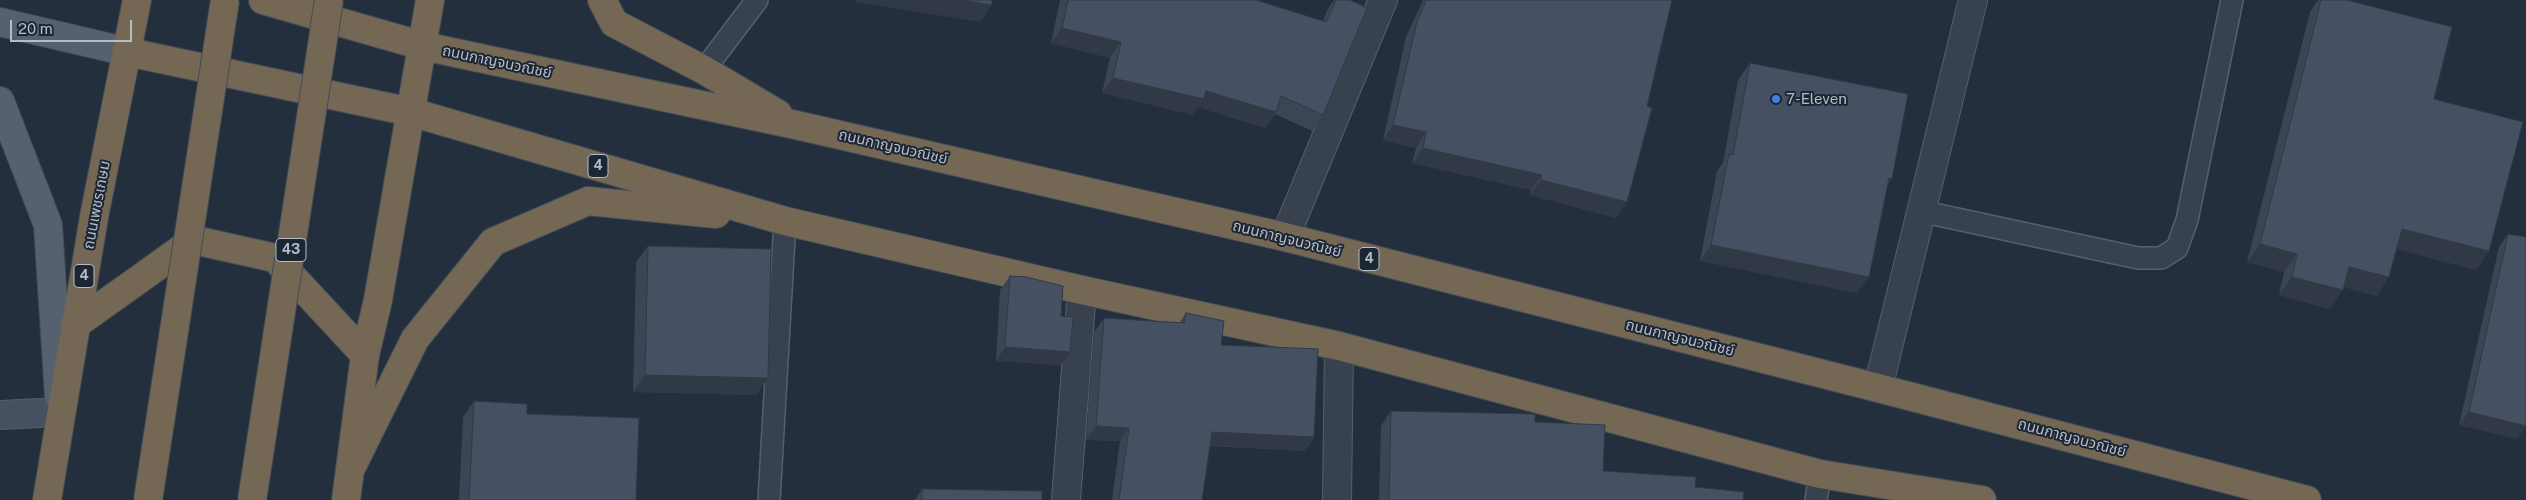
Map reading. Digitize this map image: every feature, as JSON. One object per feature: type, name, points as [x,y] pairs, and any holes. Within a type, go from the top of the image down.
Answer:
[{"type":"highway","name":"ถนนเพชรเกษม","points":[[47,500],[60,412],[94,217],[137,0]]},
{"type":"highway","points":[[148,500],[225,0]]},
{"type":"highway","name":"ถนนกาญจนวณิชย์","points":[[263,0],[423,46],[796,125],[1285,238],[1878,388],[2307,500]]},
{"type":"highway","name":"43","points":[[252,500],[329,0]]},
{"type":"highway","points":[[346,500],[366,356],[378,300],[430,0]]},
{"type":"highway","points":[[602,0],[614,23],[704,70],[796,125]]},
{"type":"highway","name":"4","points":[[128,52],[411,112],[785,221],[1082,290],[1340,346],[1818,487],[1982,500]]},
{"type":"highway","points":[[350,470],[415,338],[493,242],[588,201],[785,221]]},
{"type":"highway","points":[[76,325],[194,240],[275,258],[366,356]]},
{"type":"main road","points":[[0,22],[128,52]]},
{"type":"main road","points":[[0,101],[48,225],[60,412]]},
{"type":"street","points":[[1285,238],[1383,0]]},
{"type":"street","points":[[1878,388],[1973,0]]},
{"type":"street","points":[[1066,500],[1082,290]]},
{"type":"street","points":[[1337,500],[1340,346]]},
{"type":"street","points":[[0,415],[60,412]]},
{"type":"lane","points":[[704,70],[757,0]]},
{"type":"lane","points":[[1920,212],[2138,258],[2161,258],[2177,248],[2187,220],[2232,0]]},
{"type":"lane","points":[[769,500],[785,221]]},
{"type":"building","points":[[960,0],[992,0],[992,5]]},
{"type":"building","points":[[1068,0],[1256,0],[1326,22],[1336,0],[1350,0],[1367,8],[1323,115],[1281,96],[1276,112],[1206,91],[1204,99],[1113,78],[1121,42],[1062,28]]},
{"type":"building","points":[[1426,0],[1672,0],[1647,106],[1652,108],[1627,202],[1541,180],[1542,175],[1423,148],[1426,132],[1393,125],[1417,22]]},
{"type":"building","points":[[2321,0],[2347,0],[2452,27],[2434,99],[2523,122],[2489,251],[2402,229],[2389,277],[2349,267],[2343,290],[2292,277],[2297,254],[2260,244]]},
{"type":"building","points":[[1750,63],[1908,94],[1892,179],[1889,178],[1869,277],[1711,245],[1729,154],[1733,155]]},
{"type":"building","points":[[2508,234],[2526,237],[2526,426],[2469,412]]},
{"type":"building","points":[[648,246],[771,249],[768,378],[645,375]]},
{"type":"building","points":[[1010,276],[1026,277],[1063,286],[1061,316],[1073,317],[1070,352],[1005,347]]},
{"type":"building","points":[[1186,313],[1224,321],[1221,345],[1318,349],[1314,437],[1212,432],[1202,500],[1119,500],[1129,428],[1096,426],[1104,318],[1184,323]]},
{"type":"building","points":[[474,401],[527,404],[527,414],[639,418],[636,500],[469,500]]},
{"type":"building","points":[[1391,411],[1535,414],[1535,422],[1605,425],[1603,471],[1696,477],[1695,487],[1744,492],[1743,500],[1389,500]]},
{"type":"building","points":[[922,489],[1042,491],[1042,500],[922,500]]},
{"type":"place","name":"7-Eleven","points":[[1776,99]]}]
